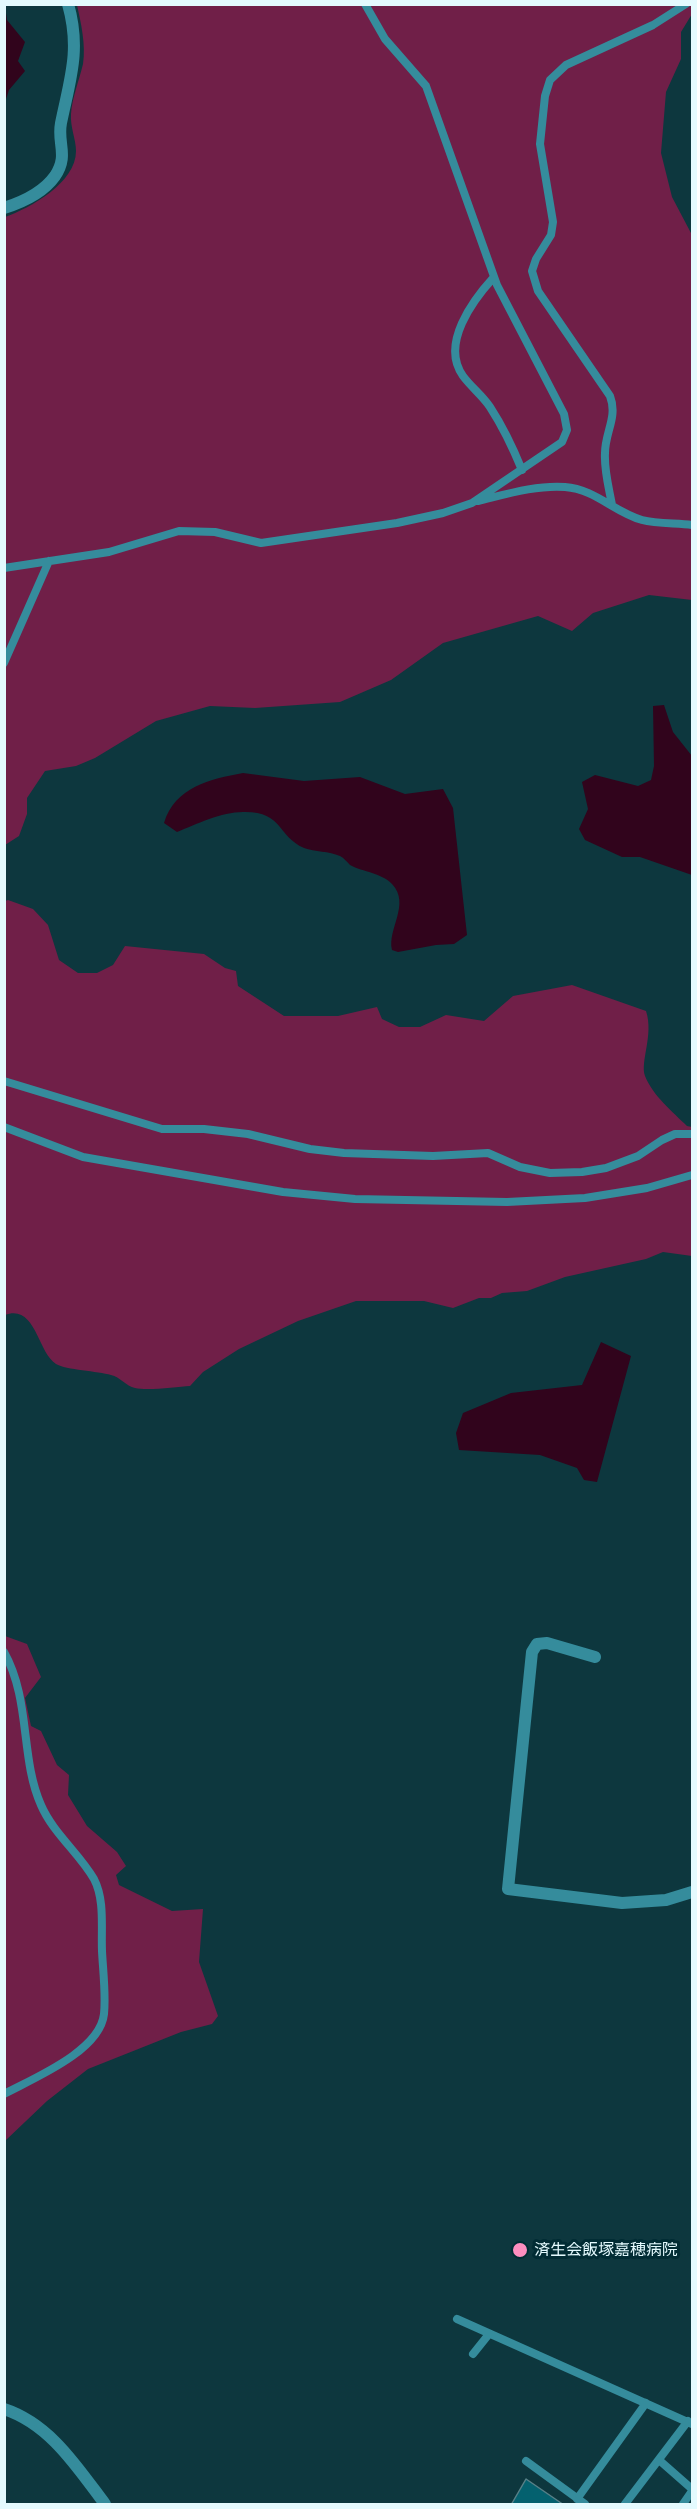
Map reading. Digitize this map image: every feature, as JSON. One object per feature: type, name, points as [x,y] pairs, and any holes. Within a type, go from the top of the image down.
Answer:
[{"type":"street","points":[[4,208],[27,201],[54,178],[64,158],[61,126],[75,56],[72,20],[68,4]]},
{"type":"street","points":[[595,1657],[547,1643],[537,1644],[532,1652],[508,1889],[622,1903],[666,1900],[693,1892]]},
{"type":"street","points":[[4,2409],[25,2415],[64,2449],[105,2505]]},
{"type":"lane","points":[[365,4],[385,39],[426,86],[494,277],[564,414],[567,430],[562,442],[472,503]]},
{"type":"lane","points":[[612,505],[605,470],[605,449],[614,417],[614,406],[610,396],[538,291],[532,271],[536,259],[551,235],[553,222],[540,144],[545,96],[550,80],[566,65],[653,25],[686,4]]},
{"type":"lane","points":[[494,277],[474,299],[461,325],[456,359],[462,374],[489,406],[509,440],[522,470]]},
{"type":"lane","points":[[4,568],[109,552],[179,531],[215,532],[261,543],[397,523],[535,488],[567,487],[594,494],[642,520],[693,525]]},
{"type":"lane","points":[[4,663],[49,561]]},
{"type":"lane","points":[[4,1081],[162,1129],[204,1129],[248,1134],[310,1149],[345,1153],[433,1156],[471,1152],[488,1153],[520,1167],[550,1173],[582,1172],[606,1168],[638,1156],[675,1134],[693,1134]]},
{"type":"lane","points":[[4,1126],[82,1157],[283,1192],[355,1199],[507,1202],[585,1198],[647,1188],[693,1175]]},
{"type":"lane","points":[[4,1652],[14,1669],[19,1689],[35,1786],[41,1805],[51,1823],[82,1861],[95,1882],[100,1901],[104,2016],[94,2038],[74,2055],[4,2094]]},
{"type":"lane","points":[[457,2319],[690,2422],[625,2505]]},
{"type":"lane","points":[[473,2354],[489,2334]]},
{"type":"lane","points":[[577,2499],[646,2403]]},
{"type":"lane","points":[[659,2460],[693,2490],[683,2505]]},
{"type":"lane","points":[[526,2461],[585,2505]]},
{"type":"shaded area","points":[[77,5],[692,5],[692,14],[681,32],[681,59],[666,92],[661,153],[672,197],[692,235],[692,600],[649,595],[593,613],[572,631],[538,616],[443,643],[391,680],[340,702],[255,708],[210,706],[156,721],[95,758],[76,766],[45,771],[27,798],[27,814],[19,836],[5,845],[5,217],[50,193],[68,174],[74,163],[76,146],[71,114],[84,57],[83,34]]},
{"type":"shaded area","points":[[5,6],[7,20],[25,42],[18,61],[25,71],[9,90],[5,102]]},
{"type":"shaded area","points":[[664,705],[673,732],[692,756],[692,875],[640,857],[622,857],[585,840],[579,829],[588,809],[582,782],[595,775],[638,786],[651,780],[654,766],[653,706]]},
{"type":"shaded area","points":[[243,773],[304,781],[360,777],[405,794],[443,789],[453,808],[467,935],[454,944],[398,952],[392,950],[391,942],[399,900],[392,884],[383,877],[350,865],[340,856],[304,848],[295,843],[273,820],[266,816],[243,812],[226,814],[177,832],[164,823],[176,801],[185,793],[206,782]]},
{"type":"shaded area","points":[[5,901],[33,909],[48,925],[59,960],[78,973],[97,973],[113,965],[125,946],[204,954],[225,968],[236,971],[238,986],[284,1016],[338,1016],[377,1007],[382,1019],[399,1027],[420,1027],[446,1015],[484,1021],[513,996],[572,985],[646,1011],[649,1029],[644,1063],[645,1076],[664,1103],[687,1126],[692,1127],[692,1256],[663,1252],[646,1259],[565,1277],[527,1291],[479,1298],[453,1308],[424,1301],[356,1301],[298,1321],[239,1349],[203,1372],[190,1386],[140,1389],[111,1375],[56,1364],[44,1350],[35,1331],[23,1316],[15,1313],[5,1315]]},
{"type":"shaded area","points":[[601,1342],[631,1356],[597,1482],[584,1480],[577,1468],[540,1455],[459,1450],[456,1433],[463,1413],[511,1393],[582,1385]]},
{"type":"shaded area","points":[[5,1636],[27,1644],[41,1677],[25,1698],[31,1726],[41,1731],[57,1765],[69,1775],[68,1795],[87,1826],[117,1852],[126,1866],[116,1875],[119,1885],[172,1911],[203,1909],[199,1962],[218,2016],[212,2024],[181,2032],[88,2069],[47,2101],[5,2141]]},
{"type":"building","points":[[526,2479],[564,2505],[511,2505]]},
{"type":"place","name":"済生会飯塚嘉穂病院","points":[[520,2250]]}]
